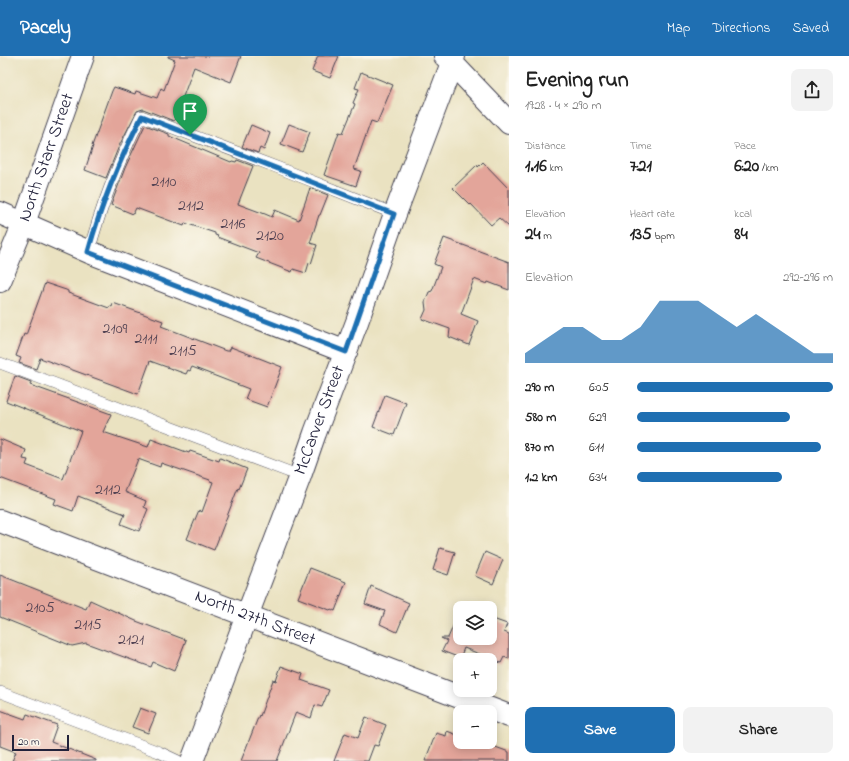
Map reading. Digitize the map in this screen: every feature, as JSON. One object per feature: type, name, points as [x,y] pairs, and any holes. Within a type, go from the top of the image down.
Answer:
[{"type":"street","name":"North Starr Street","points":[[0,281],[24,223],[83,56]]},
{"type":"street","points":[[450,58],[509,123]]},
{"type":"street","name":"McCarver Street","points":[[192,761],[346,352],[450,58]]},
{"type":"street","points":[[0,213],[88,252],[346,352]]},
{"type":"street","name":"North 27th Street","points":[[0,521],[509,716]]},
{"type":"lane","points":[[88,252],[96,224],[130,139],[142,116],[394,214]]},
{"type":"lane","points":[[0,363],[300,476]]},
{"type":"lane","points":[[0,692],[159,752],[178,761]]},
{"type":"building","points":[[168,56],[241,56],[231,82],[194,67],[174,121],[143,109],[137,111],[119,146],[106,178],[85,170],[92,146],[114,87],[135,94],[136,91],[157,98],[161,88],[164,90],[175,60]]},
{"type":"building","points":[[318,56],[339,56],[330,78],[312,71]]},
{"type":"building","points":[[361,72],[393,85],[377,123],[371,121],[354,169],[361,171],[356,186],[324,175],[339,132],[343,133],[355,104],[353,103],[359,89],[355,88]]},
{"type":"building","points":[[289,124],[310,132],[302,152],[281,144]]},
{"type":"building","points":[[145,125],[169,134],[169,136],[231,162],[236,162],[237,160],[253,166],[238,204],[272,217],[275,210],[299,220],[310,188],[328,195],[319,215],[310,243],[317,245],[311,264],[309,263],[306,273],[293,269],[292,272],[256,258],[259,253],[217,237],[218,236],[215,235],[215,233],[185,223],[184,226],[136,208],[133,214],[111,205],[125,168]]},
{"type":"building","points":[[251,125],[270,133],[264,150],[260,148],[258,153],[242,147]]},
{"type":"building","points":[[483,162],[509,189],[509,227],[499,218],[491,225],[453,188],[477,165],[478,167]]},
{"type":"building","points":[[444,238],[509,262],[509,290],[488,282],[487,284],[474,279],[461,314],[478,321],[469,345],[449,337],[450,329],[422,319],[426,310],[425,302],[429,292],[432,291],[441,267],[434,264]]},
{"type":"building","points":[[45,283],[109,308],[110,306],[112,307],[113,303],[163,321],[161,326],[226,351],[229,351],[231,347],[282,367],[267,407],[245,399],[249,389],[192,367],[186,374],[150,361],[138,394],[40,358],[36,369],[19,363],[21,358],[16,356],[24,334],[26,335]]},
{"type":"building","points":[[15,376],[31,382],[30,385],[111,414],[103,432],[148,447],[151,439],[189,453],[190,451],[219,461],[220,458],[247,469],[214,550],[187,539],[199,510],[202,512],[213,482],[161,463],[160,467],[138,459],[125,492],[146,501],[144,507],[148,509],[139,531],[121,524],[125,514],[78,496],[73,511],[54,504],[56,499],[0,478],[0,439],[26,450],[23,459],[28,460],[26,465],[63,479],[81,431],[6,401]]},
{"type":"building","points":[[385,395],[406,403],[394,435],[373,427]]},
{"type":"building","points":[[440,548],[455,552],[448,575],[433,570]]},
{"type":"building","points":[[485,552],[503,560],[493,584],[475,576]]},
{"type":"building","points":[[310,568],[346,582],[335,611],[298,598]]},
{"type":"building","points":[[0,575],[86,609],[90,600],[136,621],[186,640],[174,671],[153,662],[151,667],[86,643],[72,646],[0,617]]},
{"type":"building","points":[[371,586],[409,603],[397,632],[380,624],[385,611],[365,604]]},
{"type":"building","points":[[497,620],[507,624],[504,632],[509,634],[509,659],[504,657],[501,663],[497,662],[497,653],[477,653],[464,648],[462,653],[453,653],[453,655],[442,651],[447,641],[441,638],[448,638],[453,626],[453,645],[497,645]]},
{"type":"building","points":[[281,666],[303,674],[301,680],[329,690],[322,707],[315,705],[311,718],[296,712],[277,761],[241,761],[273,680],[276,681]]},
{"type":"building","points":[[140,708],[156,714],[148,733],[132,727]]},
{"type":"building","points":[[0,710],[25,719],[27,714],[57,725],[51,742],[96,761],[12,761],[16,752],[0,746]]},
{"type":"building","points":[[366,717],[386,725],[378,746],[374,745],[368,761],[334,761],[345,733],[358,738]]},
{"type":"building","points":[[447,731],[453,733],[453,749],[497,749],[497,748],[509,752],[509,761],[425,761],[436,733],[446,736]]},
{"type":"route","points":[[142,116],[190,135],[279,168],[394,214],[358,322],[346,352],[88,252],[96,224],[130,139],[142,116]]}]
